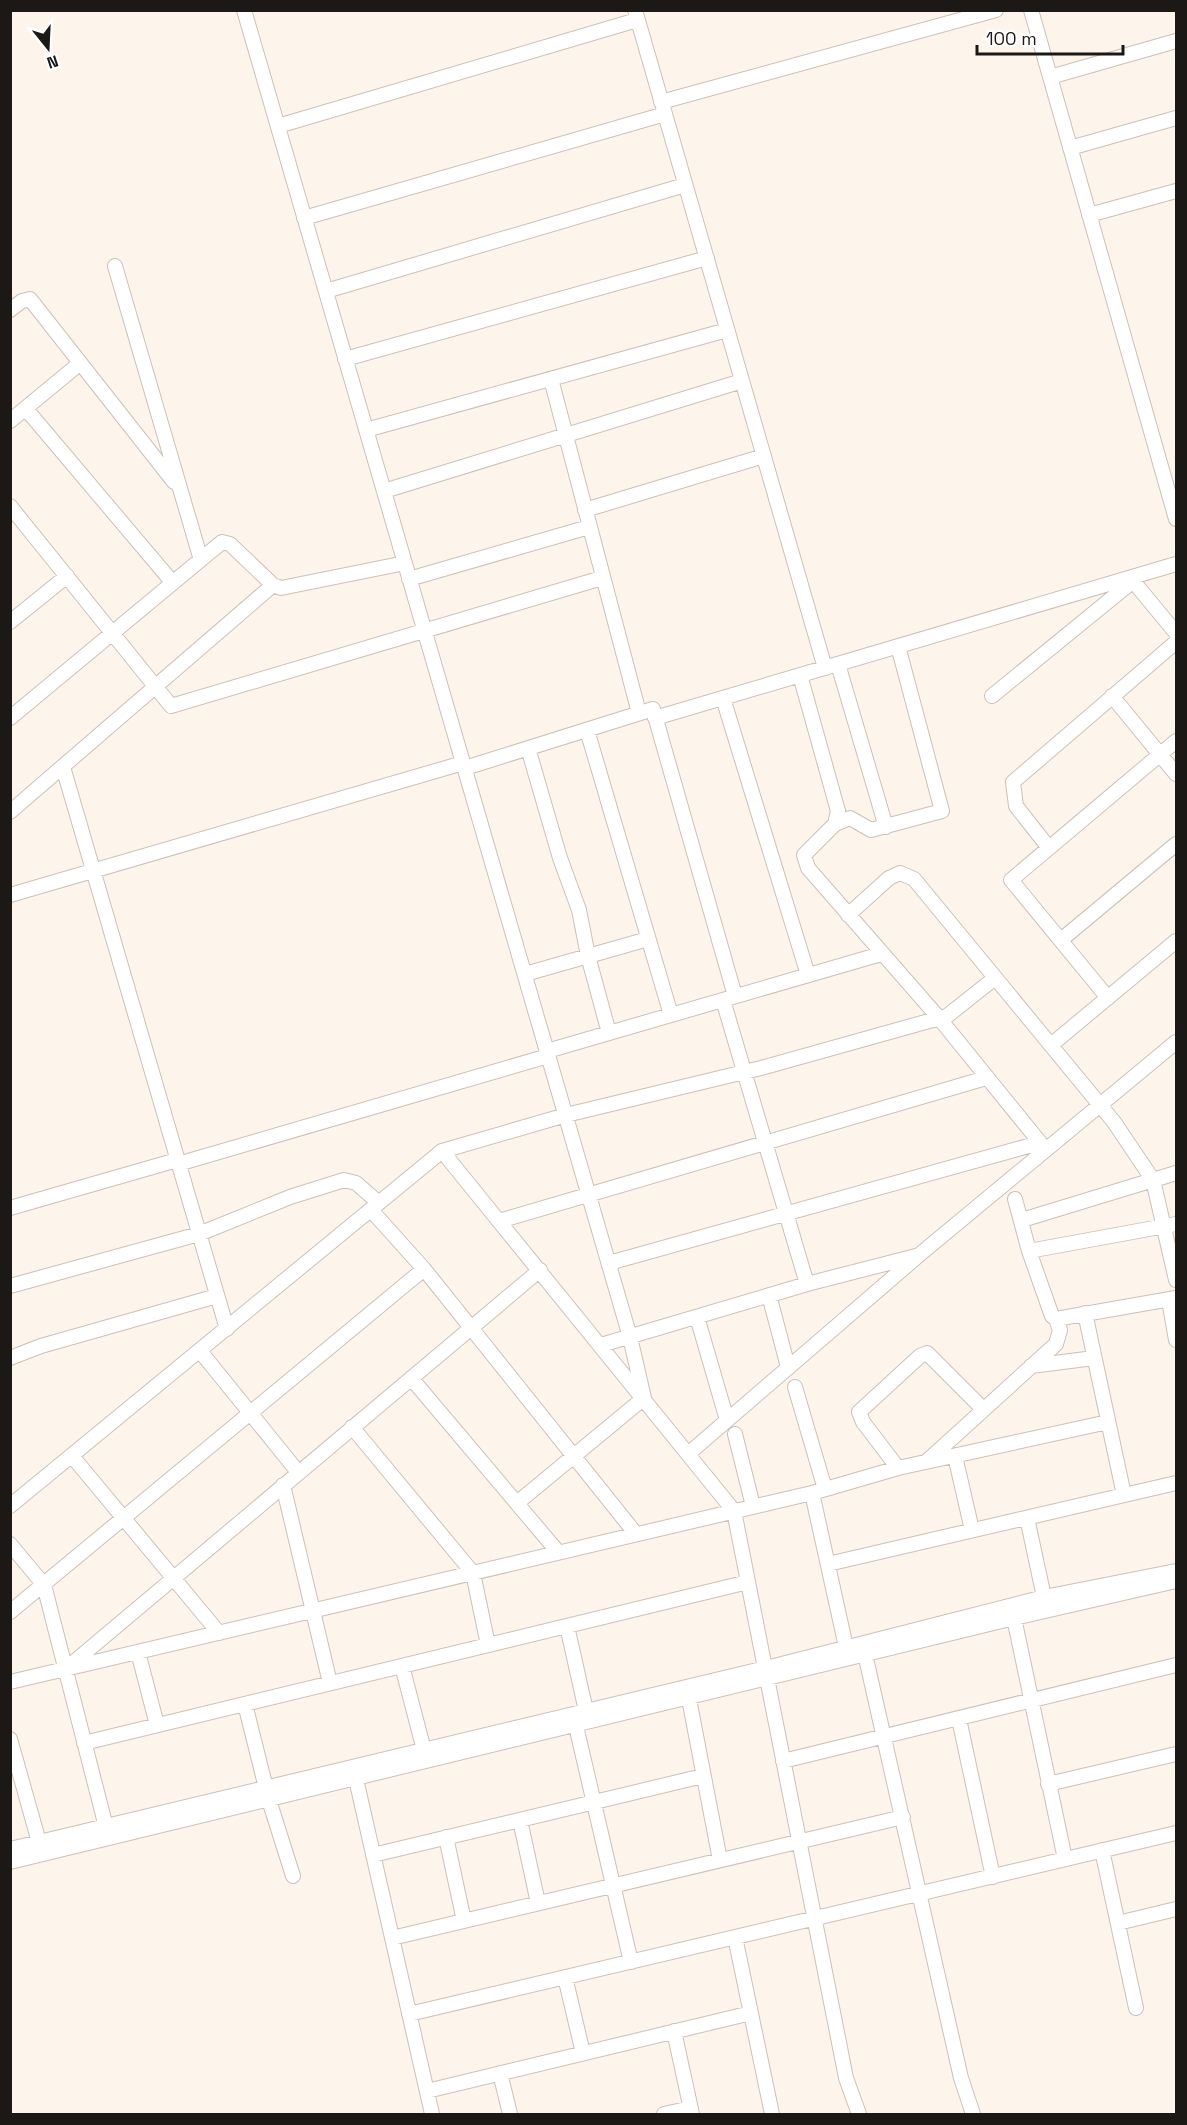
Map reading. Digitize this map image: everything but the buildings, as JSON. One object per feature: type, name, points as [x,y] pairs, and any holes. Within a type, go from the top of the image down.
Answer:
[{"type":"street","points":[[244,10],[609,1263],[630,1336],[644,1398]]},
{"type":"street","points":[[304,218],[663,108],[996,10]]},
{"type":"street","points":[[1031,10],[1176,519]]},
{"type":"street","points":[[278,126],[636,15],[764,456],[886,827]]},
{"type":"street","points":[[1050,77],[1176,42]]},
{"type":"street","points":[[1070,148],[1176,118]]},
{"type":"street","points":[[326,291],[685,185]]},
{"type":"street","points":[[1089,215],[1176,192]]},
{"type":"street","points":[[345,359],[706,258]]},
{"type":"street","points":[[115,266],[201,560]]},
{"type":"street","points":[[10,310],[21,301],[30,299],[79,364],[180,488]]},
{"type":"street","points":[[366,430],[727,330]]},
{"type":"street","points":[[10,421],[79,364]]},
{"type":"street","points":[[551,379],[639,713]]},
{"type":"street","points":[[384,491],[742,381]]},
{"type":"street","points":[[26,409],[173,583]]},
{"type":"street","points":[[585,510],[764,456]]},
{"type":"street","points":[[12,511],[171,706],[602,578]]},
{"type":"street","points":[[409,579],[589,527]]},
{"type":"street","points":[[11,716],[222,542],[230,544],[273,585],[281,588],[405,563]]},
{"type":"street","points":[[655,718],[1176,564]]},
{"type":"street","points":[[10,622],[67,576]]},
{"type":"street","points":[[992,696],[1133,581],[1176,633]]},
{"type":"street","points":[[12,809],[273,585]]},
{"type":"street","points":[[1049,848],[1016,806],[1013,782],[1176,642]]},
{"type":"street","points":[[898,646],[942,811],[871,830],[850,818],[835,824],[804,855],[808,868],[939,1018],[1043,1146]]},
{"type":"street","points":[[800,675],[838,811],[835,824]]},
{"type":"street","points":[[1112,696],[1176,774]]},
{"type":"street","points":[[723,698],[807,975]]},
{"type":"street","points":[[10,895],[528,748],[653,709],[729,998],[744,1072],[807,1284]]},
{"type":"street","points":[[587,730],[670,1015]]},
{"type":"street","points":[[1108,998],[1011,880],[1176,741]]},
{"type":"street","points":[[528,748],[560,858],[579,910],[588,956],[609,1033]]},
{"type":"street","points":[[63,766],[227,1329]]},
{"type":"street","points":[[1061,940],[1176,844]]},
{"type":"street","points":[[848,915],[889,878],[900,873],[914,879],[1101,1107],[1153,1180],[1170,1225],[1176,1280]]},
{"type":"street","points":[[525,974],[648,939]]},
{"type":"street","points":[[1051,1046],[1176,941]]},
{"type":"street","points":[[10,1208],[178,1162],[881,954]]},
{"type":"street","points":[[10,1506],[442,1151],[566,1115],[744,1072],[947,1016],[996,978]]},
{"type":"street","points":[[688,1454],[1043,1146],[1101,1107],[1176,1042]]},
{"type":"street","points":[[499,1221],[986,1078]]},
{"type":"street","points":[[609,1263],[786,1212],[1043,1146]]},
{"type":"street","points":[[442,1151],[734,1511],[846,2078],[859,2115]]},
{"type":"street","points":[[1022,1220],[1176,1173]]},
{"type":"street","points":[[10,1286],[199,1234],[290,1197],[344,1180],[356,1183],[636,1534]]},
{"type":"street","points":[[925,1462],[1059,1338],[1056,1319],[1052,1316],[1029,1251],[1015,1199]]},
{"type":"street","points":[[1029,1251],[1170,1225]]},
{"type":"street","points":[[601,1345],[807,1284],[918,1255]]},
{"type":"street","points":[[10,1612],[424,1269]]},
{"type":"street","points":[[65,1670],[173,1576],[540,1270]]},
{"type":"street","points":[[769,1295],[788,1367]]},
{"type":"street","points":[[10,1358],[41,1346],[217,1296]]},
{"type":"street","points":[[1056,1319],[1172,1299],[1176,1340]]},
{"type":"street","points":[[1085,1313],[1124,1495]]},
{"type":"street","points":[[697,1317],[727,1420]]},
{"type":"street","points":[[200,1351],[298,1472]]},
{"type":"street","points":[[898,1468],[863,1422],[859,1412],[920,1356],[927,1353],[983,1410]]},
{"type":"street","points":[[1031,1366],[1094,1358]]},
{"type":"street","points":[[411,1378],[558,1552]]},
{"type":"street","points":[[795,1387],[818,1491],[828,1564],[846,1647]]},
{"type":"street","points":[[517,1503],[644,1398]]},
{"type":"street","points":[[10,1682],[818,1491],[898,1468],[1108,1422]]},
{"type":"street","points":[[352,1427],[472,1573],[488,1645]]},
{"type":"street","points":[[735,1434],[753,1506]]},
{"type":"street","points":[[72,1456],[219,1633]]},
{"type":"street","points":[[955,1456],[972,1530]]},
{"type":"street","points":[[828,1564],[1176,1483]]},
{"type":"street","points":[[283,1485],[311,1611],[330,1683]]},
{"type":"street","points":[[1027,1518],[1044,1597]]},
{"type":"street","points":[[10,1544],[44,1585],[106,1827]]},
{"type":"street","points":[[10,1849],[268,1794],[356,1779],[689,1699],[846,1647],[1044,1597],[1176,1571]]},
{"type":"street","points":[[10,1862],[268,1794],[424,1749],[586,1711],[865,1654],[1176,1581]]},
{"type":"street","points":[[84,1743],[748,1582]]},
{"type":"street","points":[[1014,1618],[1065,1859]]},
{"type":"street","points":[[567,1626],[586,1711]]},
{"type":"street","points":[[138,1652],[157,1725]]},
{"type":"street","points":[[865,1654],[886,1738],[961,2078],[973,2115]]},
{"type":"street","points":[[783,1761],[886,1738],[1176,1665]]},
{"type":"street","points":[[402,1666],[424,1749]]},
{"type":"street","points":[[689,1699],[720,1860]]},
{"type":"street","points":[[246,1704],[268,1794],[293,1875]]},
{"type":"street","points":[[959,1719],[993,1877]]},
{"type":"street","points":[[576,1726],[631,1962]]},
{"type":"street","points":[[10,1738],[39,1842]]},
{"type":"street","points":[[1048,1784],[1176,1754]]},
{"type":"street","points":[[373,1855],[704,1776]]},
{"type":"street","points":[[356,1779],[432,2115]]},
{"type":"street","points":[[392,1938],[903,1816]]},
{"type":"street","points":[[520,1820],[538,1903]]},
{"type":"street","points":[[409,2014],[1176,1833]]},
{"type":"street","points":[[446,1837],[464,1921]]},
{"type":"street","points":[[1102,1851],[1136,2008]]},
{"type":"street","points":[[1118,1923],[1176,1909]]},
{"type":"street","points":[[735,1937],[772,2115]]},
{"type":"street","points":[[565,1977],[583,2053]]},
{"type":"street","points":[[427,2091],[751,2013]]},
{"type":"street","points":[[664,2115],[691,2111],[674,2031]]},
{"type":"street","points":[[500,2073],[510,2115]]}]
